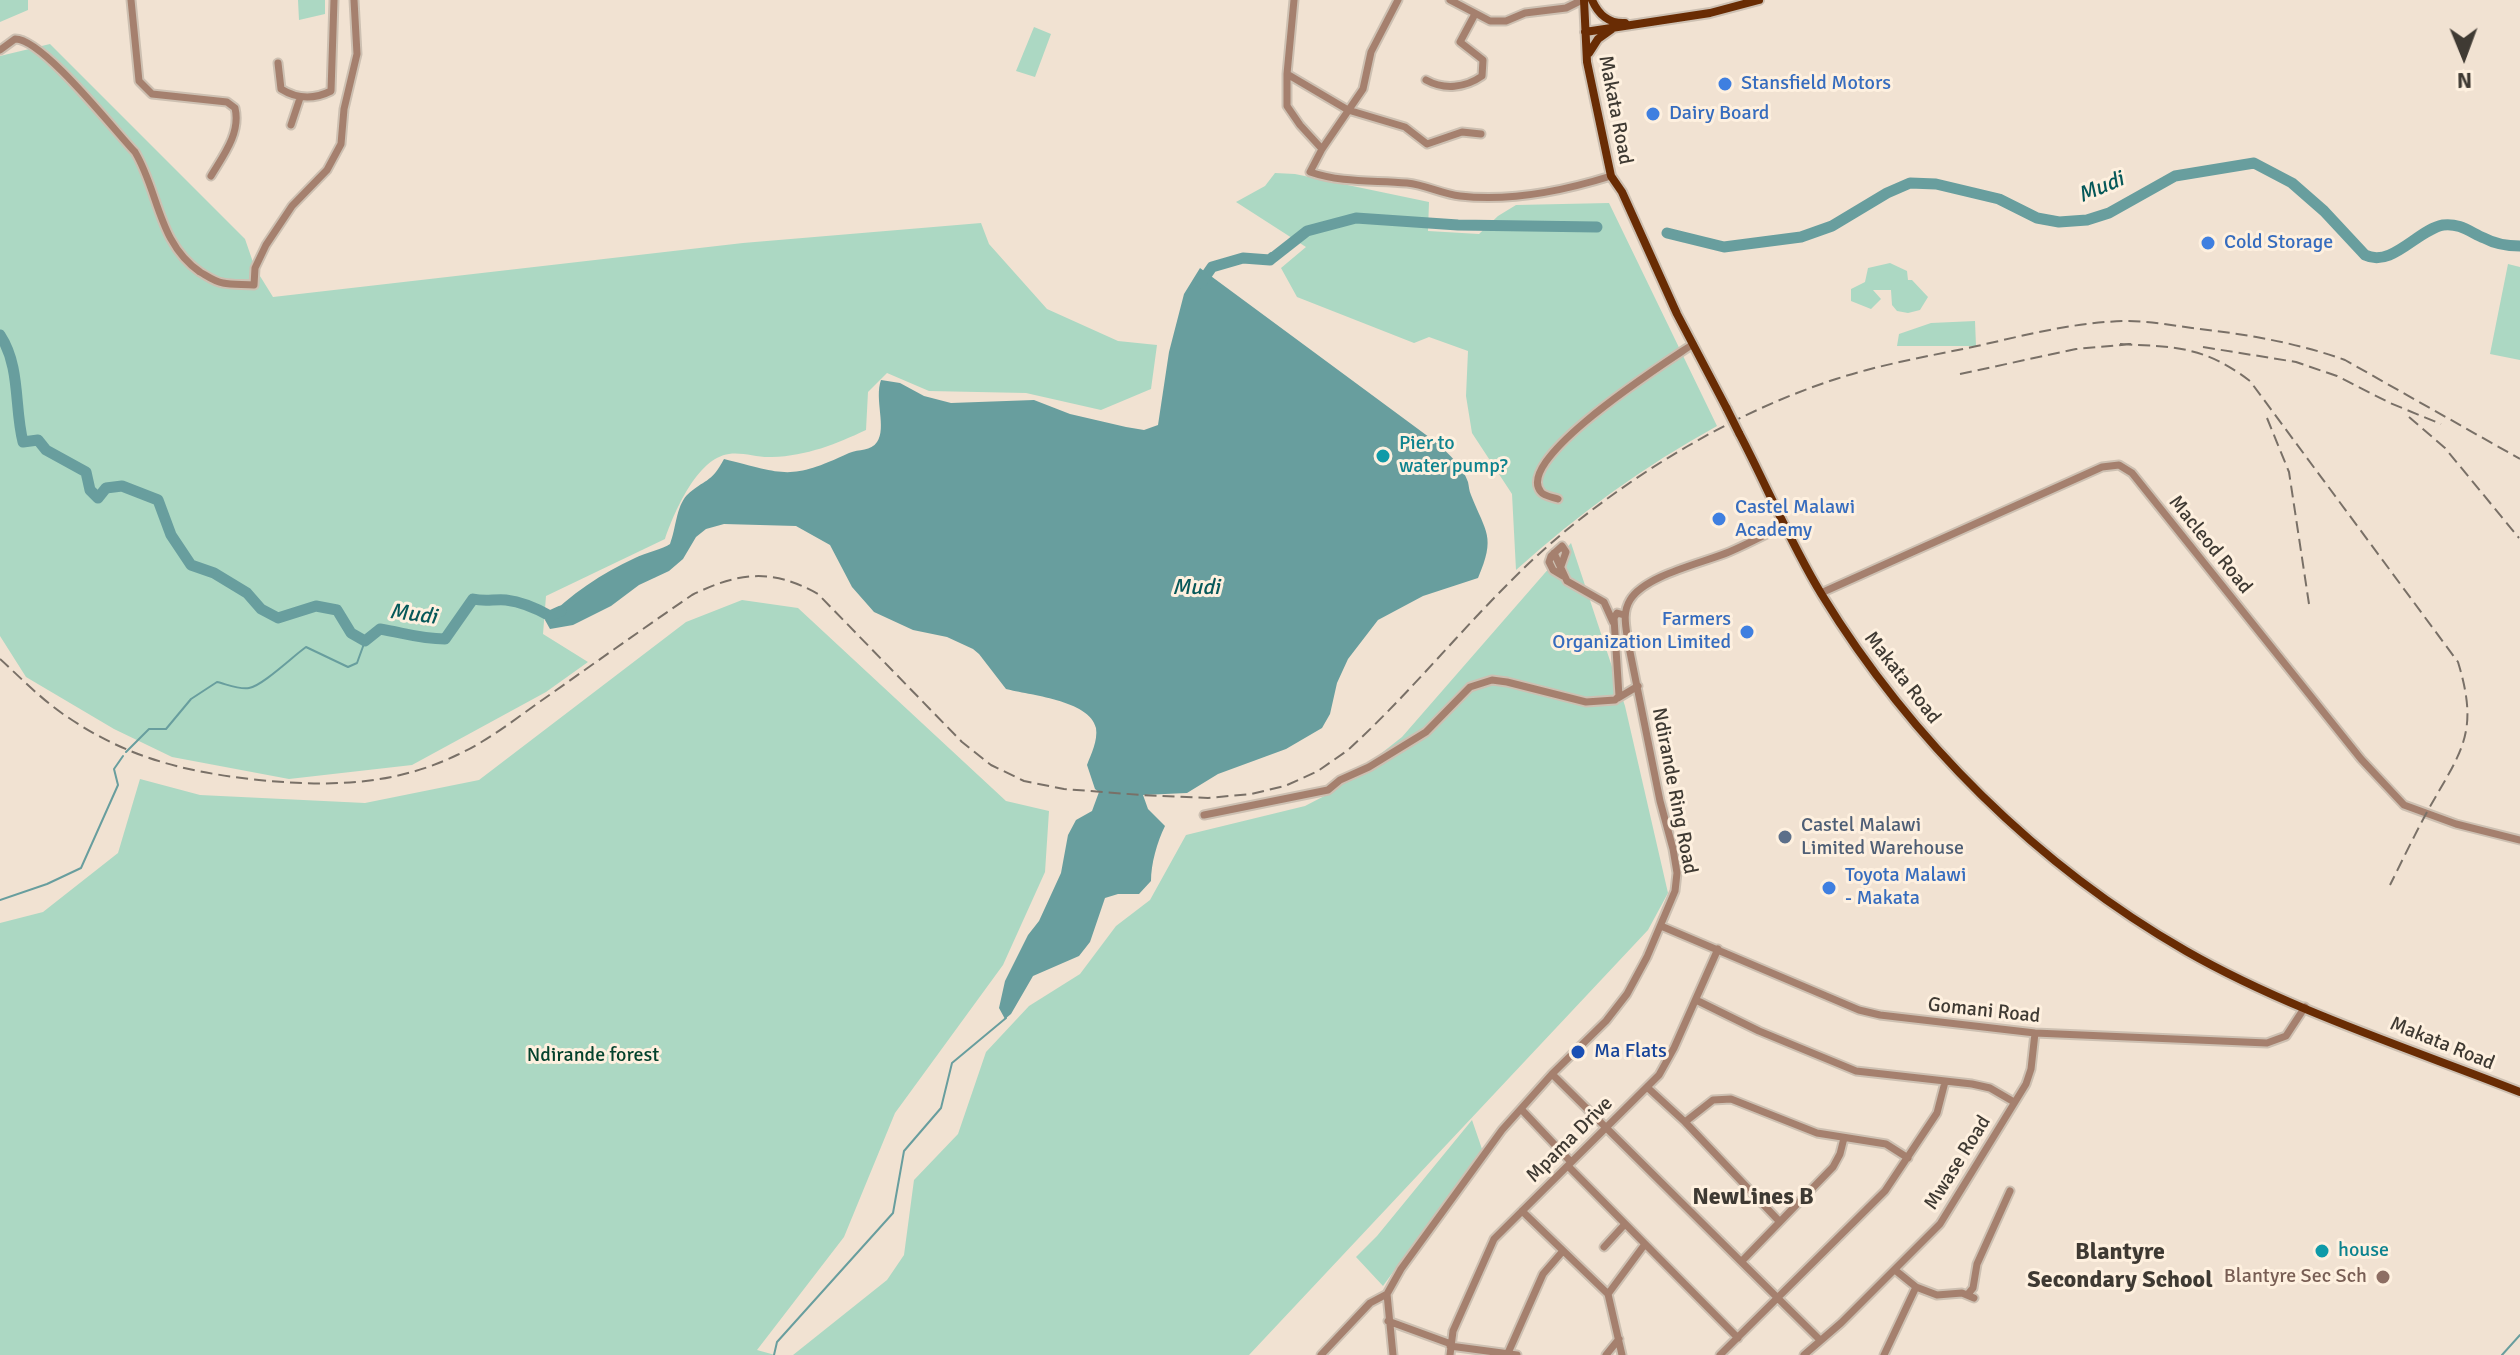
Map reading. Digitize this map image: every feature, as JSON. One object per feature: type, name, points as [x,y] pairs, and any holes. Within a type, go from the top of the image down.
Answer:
[{"type":"main road","name":"Makata Road","points":[[1583,0],[1587,62],[1611,176],[1622,192],[1693,344],[1821,593],[1876,674],[1921,730],[1961,775],[2033,842],[2153,931],[2214,965],[2305,1007],[2520,1092]]},
{"type":"main road","points":[[1592,0],[1599,13],[1620,24],[1648,23],[1710,13],[1759,0]]},
{"type":"main road","points":[[1585,32],[1634,23]]},
{"type":"main road","points":[[1587,62],[1592,45],[1616,27]]},
{"type":"street","points":[[131,0],[139,81],[144,89],[152,94],[227,102],[235,108],[232,139],[211,176]]},
{"type":"street","points":[[278,63],[281,89],[294,98],[323,95],[331,91],[334,0]]},
{"type":"street","points":[[0,50],[15,39],[22,39],[62,69],[135,152],[143,165],[174,247],[207,276],[222,283],[254,285],[253,273],[266,245],[292,206],[327,170],[341,144],[344,109],[357,54],[354,0]]},
{"type":"street","points":[[1294,0],[1287,106],[1322,149]]},
{"type":"street","points":[[1398,0],[1371,52],[1363,89],[1310,172],[1328,178],[1409,184],[1462,196],[1484,197],[1550,192],[1611,176]]},
{"type":"street","points":[[1450,0],[1490,21],[1506,21],[1525,13],[1566,8],[1583,0]]},
{"type":"street","points":[[1426,80],[1446,87],[1482,76],[1483,60],[1460,42],[1475,14]]},
{"type":"street","points":[[1287,74],[1348,110],[1405,127],[1427,144],[1462,132],[1481,134]]},
{"type":"street","points":[[291,125],[300,98]]},
{"type":"street","points":[[1558,499],[1538,488],[1545,460],[1578,427],[1693,344]]},
{"type":"street","name":"Macleod Road","points":[[1821,593],[2102,467],[2119,465],[2132,473],[2361,759],[2404,805],[2456,824],[2520,840]]},
{"type":"street","points":[[1618,698],[1614,623],[1617,613],[1624,615],[1631,598],[1650,582],[1728,552],[1785,525]]},
{"type":"street","points":[[1564,577],[1561,566],[1566,554],[1565,548],[1560,547],[1549,560],[1549,565],[1575,587],[1604,602],[1614,623]]},
{"type":"street","name":"Ndirande Ring Road","points":[[1321,1355],[1370,1303],[1387,1294],[1502,1130],[1552,1074],[1606,1021],[1627,994],[1661,926],[1675,891],[1677,873],[1624,615]]},
{"type":"street","points":[[1204,815],[1328,790],[1340,780],[1369,767],[1426,732],[1461,693],[1481,683],[1492,680],[1507,682],[1586,702],[1612,701],[1638,686]]},
{"type":"street","name":"Gomani Road","points":[[1661,926],[1869,1014],[2035,1033],[2267,1043],[2286,1036],[2305,1007]]},
{"type":"street","name":"Mpama Drive","points":[[1450,1348],[1453,1331],[1490,1246],[1499,1233],[1606,1126],[1648,1088],[1667,1063],[1718,949]]},
{"type":"street","points":[[1696,1000],[1759,1031],[1856,1071],[1990,1088],[2014,1102]]},
{"type":"street","name":"Mwase Road","points":[[1804,1355],[1841,1323],[1940,1224],[2031,1069],[2035,1033]]},
{"type":"street","points":[[1552,1074],[1819,1339]]},
{"type":"street","points":[[1720,1355],[1885,1191],[1937,1113],[1945,1082]]},
{"type":"street","points":[[1648,1088],[1685,1122],[1779,1221]]},
{"type":"street","points":[[1685,1122],[1713,1100],[1731,1099],[1817,1133],[1886,1144],[1908,1158]]},
{"type":"street","points":[[1521,1109],[1625,1224],[1738,1338]]},
{"type":"street","points":[[1742,1261],[1833,1167],[1844,1138]]},
{"type":"street","points":[[1895,1270],[1916,1287],[1937,1295],[1971,1296],[1977,1264],[2010,1191]]},
{"type":"street","points":[[1522,1211],[1608,1294],[1622,1355]]},
{"type":"street","points":[[1604,1247],[1625,1224]]},
{"type":"street","points":[[1608,1294],[1645,1244]]},
{"type":"street","points":[[1388,1321],[1450,1348],[1513,1354],[1543,1274],[1562,1252]]},
{"type":"street","points":[[1884,1355],[1916,1287]]},
{"type":"street","points":[[1387,1294],[1393,1355]]},
{"type":"street","points":[[1606,1355],[1619,1339]]},
{"type":"green space","points":[[0,0],[28,0],[28,10],[0,22]]},
{"type":"green space","points":[[298,0],[325,0],[325,14],[299,20]]},
{"type":"green space","points":[[1034,27],[1051,34],[1035,77],[1016,71]]},
{"type":"green space","points":[[50,44],[245,239],[255,268],[273,297],[743,243],[981,223],[989,244],[1047,309],[1118,341],[1157,345],[1151,389],[1101,410],[1026,393],[929,391],[887,373],[868,392],[866,430],[809,452],[767,457],[729,454],[717,458],[688,488],[665,539],[546,596],[543,634],[588,662],[546,692],[412,765],[289,779],[172,757],[114,729],[26,677],[0,636],[0,56]]},
{"type":"green space","points":[[1275,173],[1295,174],[1429,202],[1428,231],[1479,234],[1498,216],[1516,205],[1609,203],[1717,426],[1612,492],[1516,570],[1512,494],[1472,433],[1466,396],[1468,351],[1429,337],[1414,343],[1297,297],[1281,268],[1306,247],[1236,202],[1265,186]]},
{"type":"green space","points":[[1890,263],[1907,271],[1908,280],[1912,280],[1928,297],[1920,310],[1908,313],[1897,311],[1892,305],[1891,290],[1873,290],[1881,299],[1871,309],[1851,301],[1851,289],[1865,282],[1868,268]]},
{"type":"green space","points":[[2508,264],[2520,267],[2520,360],[2490,354]]},
{"type":"green space","points":[[1975,321],[1976,346],[1897,346],[1899,334],[1931,323]]},
{"type":"green space","points":[[1571,543],[1625,706],[1668,893],[1648,930],[1249,1355],[793,1355],[887,1280],[904,1255],[914,1180],[958,1134],[986,1052],[1029,1006],[1080,974],[1116,926],[1150,900],[1186,835],[1305,806],[1332,792],[1402,737]]},
{"type":"green space","name":"Ndirande forest","points":[[742,600],[798,608],[1006,801],[1049,811],[1045,872],[1003,965],[895,1113],[844,1237],[757,1350],[775,1355],[0,1355],[0,923],[43,912],[118,853],[140,779],[200,795],[365,803],[479,780],[686,622]]},
{"type":"green space","points":[[1472,1120],[1482,1149],[1383,1286],[1356,1257],[1377,1236]]},
{"type":"water","name":"Mudi","points":[[1200,268],[1437,443],[1466,476],[1485,527],[1487,553],[1478,578],[1423,596],[1378,620],[1348,659],[1337,683],[1330,714],[1322,728],[1286,749],[1218,774],[1187,793],[1143,795],[1148,809],[1165,826],[1155,853],[1151,881],[1139,894],[1118,894],[1105,898],[1090,942],[1079,956],[1033,976],[1005,1019],[999,1008],[1005,981],[1028,935],[1039,921],[1061,873],[1068,835],[1076,820],[1092,811],[1099,792],[1095,789],[1087,765],[1094,747],[1096,728],[1082,711],[1057,700],[1006,689],[973,649],[947,637],[913,630],[874,612],[852,587],[830,545],[796,526],[724,524],[706,529],[696,537],[683,559],[669,571],[639,585],[611,606],[573,625],[550,629],[545,620],[599,578],[639,556],[670,544],[683,500],[711,477],[724,459],[775,471],[799,471],[874,445],[881,429],[881,380],[900,383],[924,396],[951,403],[1034,400],[1070,414],[1126,427],[1144,430],[1158,425],[1169,352],[1184,294]]},
{"type":"waterway","name":"Mudi","points":[[1667,233],[1724,247],[1801,237],[1832,226],[1910,183],[1936,184],[1999,199],[2037,218],[2059,222],[2087,220],[2109,213],[2175,176],[2254,163],[2292,183],[2324,211],[2365,255],[2375,258],[2395,253],[2433,228],[2443,225],[2460,227],[2497,243],[2520,246]]},
{"type":"waterway","name":"Mudi","points":[[1270,260],[1307,231],[1356,218],[1458,225],[1597,227]]},
{"type":"waterway","points":[[1201,283],[1212,267],[1243,258],[1270,260],[1273,257]]},
{"type":"waterway","name":"Mudi","points":[[0,335],[11,360],[23,442],[38,440],[46,450],[86,472],[90,490],[98,498],[106,488],[122,486],[158,500],[171,535],[191,565],[214,573],[247,593],[261,609],[278,618],[316,606],[337,610],[351,633],[365,641],[380,629],[445,639],[473,599],[518,602],[550,616],[561,611]]},
{"type":"waterway","points":[[126,752],[149,729],[166,729],[191,699],[217,682],[241,688],[255,686],[306,647],[348,667],[357,663],[365,641]]},
{"type":"waterway","points":[[0,900],[81,868],[118,785],[114,769],[123,756]]},
{"type":"waterway","points":[[774,1355],[777,1342],[893,1213],[904,1151],[941,1108],[952,1063],[1006,1018]]},
{"type":"waterway","points":[[2502,1355],[2520,1335]]},
{"type":"railway","points":[[0,659],[69,718],[112,743],[156,760],[201,772],[250,779],[303,783],[356,782],[432,766],[469,749],[692,595],[725,581],[770,577],[786,580],[818,594],[962,742],[991,765],[1024,781],[1064,789],[1208,798],[1251,794],[1285,786],[1318,771],[1348,750],[1377,723],[1515,577],[1604,501],[1666,459],[1732,422],[1801,392],[1871,369],[2088,324],[2142,322],[2231,333],[2288,344],[2345,360],[2520,459]]},
{"type":"railway","points":[[2120,344],[2189,350],[2234,369],[2250,381],[2458,662],[2467,707],[2464,741],[2390,885]]},
{"type":"railway","points":[[1960,374],[2076,349],[2132,344]]},
{"type":"railway","points":[[2203,347],[2296,362],[2337,376],[2441,424]]},
{"type":"railway","points":[[2409,417],[2445,448],[2519,538]]},
{"type":"railway","points":[[2267,418],[2289,472],[2309,604]]},
{"type":"place","name":"Stansfield Motors","points":[[1725,84]]},
{"type":"place","name":"Dairy Board","points":[[1653,114]]},
{"type":"place","name":"Cold Storage","points":[[2208,243]]},
{"type":"place","name":"Pier to water pump?","points":[[1383,456]]},
{"type":"place","name":"Castel Malawi Academy","points":[[1719,519]]},
{"type":"place","name":"Farmers Organization Limited","points":[[1747,632]]},
{"type":"place","name":"Castel Malawi Limited Warehouse","points":[[1785,837]]},
{"type":"place","name":"Toyota Malawi - Makata","points":[[1829,888]]},
{"type":"place","name":"Ma Flats","points":[[1578,1052]]},
{"type":"place","name":"house","points":[[2322,1251]]},
{"type":"place","name":"Blantyre Sec Sch","points":[[2383,1277]]},
{"type":"district","name":"NewLines B","points":[[1753,1198]]},
{"type":"district","name":"Blantyre Secondary School","points":[[2120,1267]]}]
